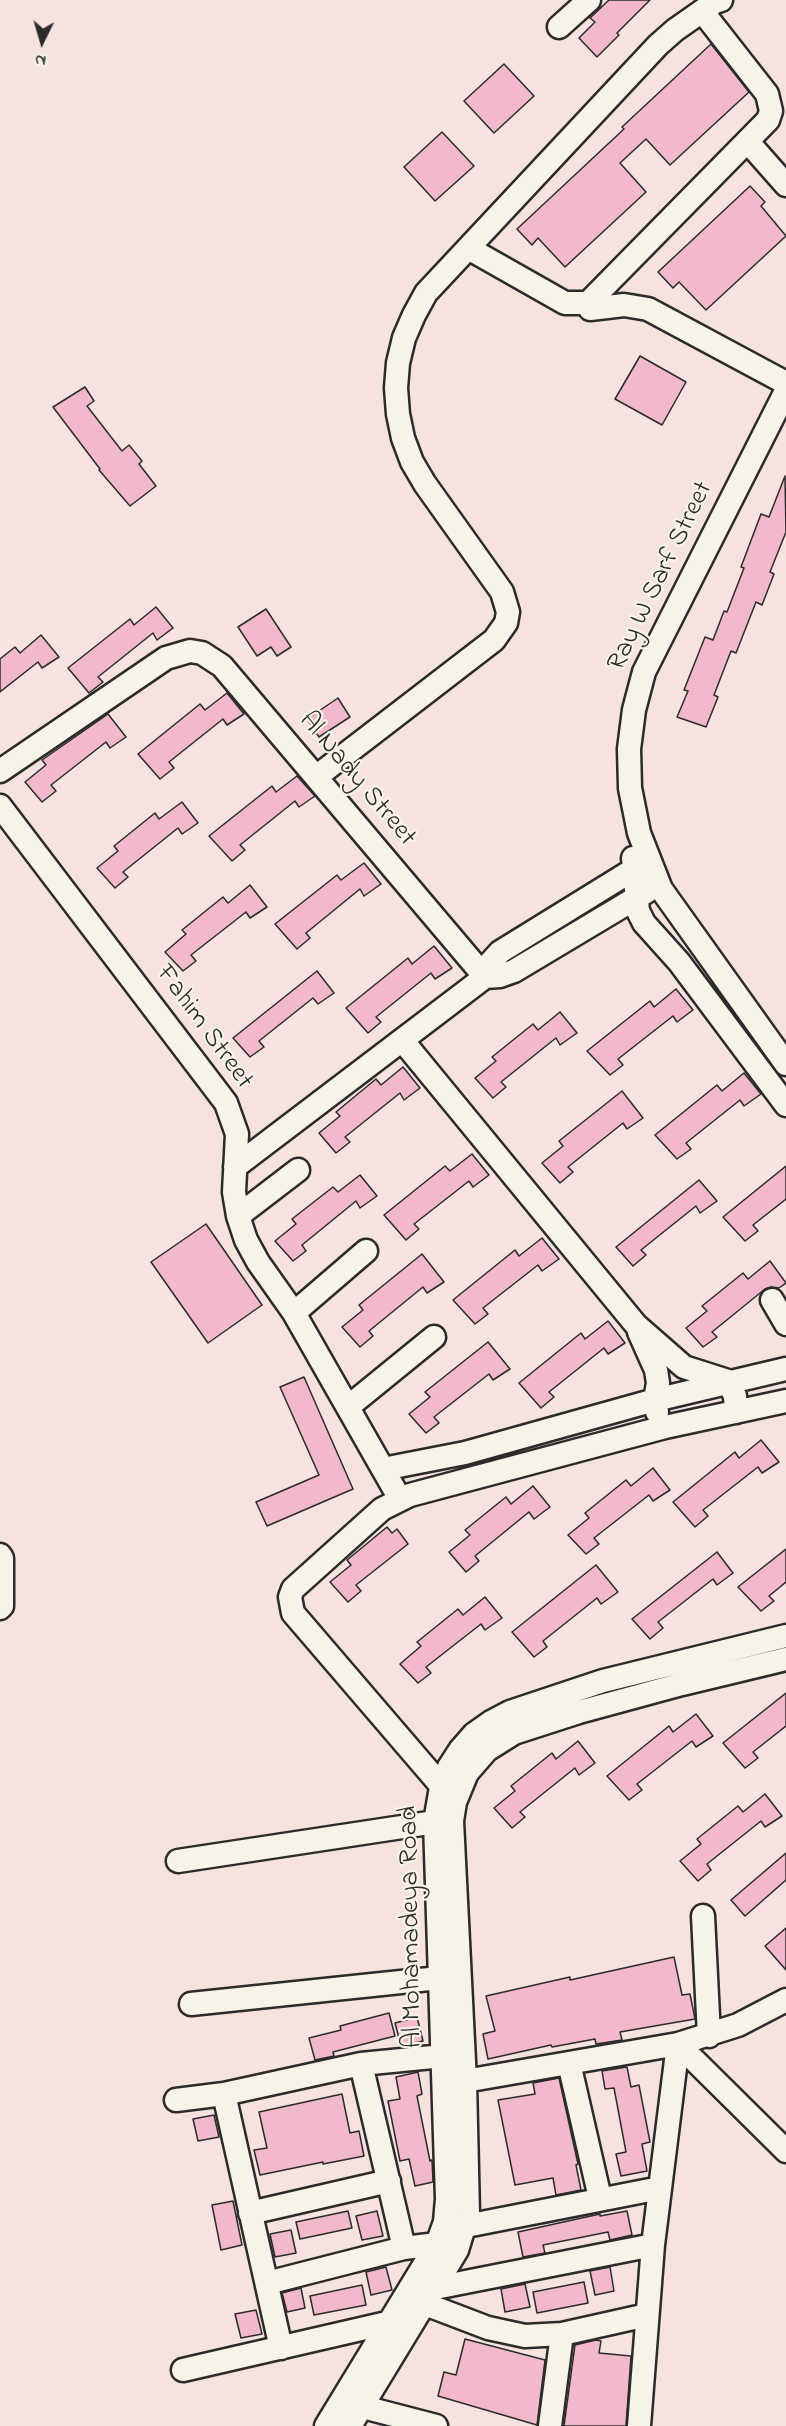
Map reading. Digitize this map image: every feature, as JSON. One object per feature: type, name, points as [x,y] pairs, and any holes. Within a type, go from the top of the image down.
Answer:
[{"type":"street","points":[[559,27],[589,0]]},
{"type":"street","points":[[316,777],[494,640],[506,623],[508,612],[502,592],[425,484],[406,446],[398,414],[396,388],[398,363],[404,338],[414,315],[426,292],[658,45],[713,3],[771,102],[768,120],[588,303],[565,303],[468,248]]},
{"type":"street","points":[[748,142],[786,185]]},
{"type":"street","points":[[588,303],[590,309],[624,305],[648,309],[786,384]]},
{"type":"street","name":"Ray W Sarf Street","points":[[786,391],[644,672],[634,710],[629,749],[630,788],[639,833],[641,865],[636,898],[638,911],[644,923],[679,962],[786,1105]]},
{"type":"street","name":"Al Nady Street","points":[[0,771],[166,658],[189,651],[202,653],[213,658],[222,666],[484,977]]},
{"type":"street","name":"Fahim Street","points":[[0,806],[226,1103],[237,1134],[238,1151],[234,1192],[238,1216],[246,1240],[258,1262],[294,1313],[400,1499]]},
{"type":"street","points":[[235,1167],[484,977],[490,963],[500,952],[641,865]]},
{"type":"street","name":"Ray W Sarf Street","points":[[641,865],[660,884],[786,1064]]},
{"type":"street","points":[[484,977],[500,976],[514,971],[660,884]]},
{"type":"street","points":[[402,1040],[636,1325],[684,1366],[728,1381],[735,1396],[736,1412]]},
{"type":"street","points":[[238,1216],[298,1170]]},
{"type":"street","points":[[294,1313],[366,1251]]},
{"type":"street","points":[[772,1300],[786,1324]]},
{"type":"street","points":[[636,1325],[656,1370],[658,1383],[655,1400],[658,1414],[665,1427]]},
{"type":"street","points":[[348,1407],[434,1337]]},
{"type":"street","points":[[383,1469],[465,1453],[655,1400],[786,1369]]},
{"type":"street","points":[[448,1794],[293,1613],[290,1597],[298,1583],[372,1518],[400,1499],[665,1427],[786,1401]]},
{"type":"street","points":[[0,1555],[2,1606],[0,1608]]},
{"type":"street","name":"Al Mohamadeya Road","points":[[350,2426],[430,2296],[447,2247],[445,2222],[458,2200],[465,2081],[452,1821],[448,1794],[449,1767],[460,1750],[491,1722],[510,1712],[603,1681],[786,1636]]},
{"type":"street","name":"Al Mohamadeya Road","points":[[326,2426],[387,2323],[465,2226],[458,2200],[443,2056],[439,1977],[435,1822],[448,1794],[487,1750],[514,1733],[659,1690],[786,1659]]},
{"type":"street","points":[[178,1861],[435,1822]]},
{"type":"street","points":[[703,1916],[709,2036]]},
{"type":"street","points":[[191,2004],[439,1977]]},
{"type":"street","points":[[465,2081],[678,2044],[738,2025],[786,2000]]},
{"type":"street","points":[[678,2044],[786,2151]]},
{"type":"street","points":[[639,2426],[653,2245],[678,2044]]},
{"type":"street","points":[[176,2100],[224,2094],[361,2064],[443,2056]]},
{"type":"street","points":[[569,2063],[600,2198]]},
{"type":"street","points":[[361,2064],[404,2248]]},
{"type":"street","points":[[224,2094],[281,2348]]},
{"type":"street","points":[[250,2213],[389,2181]]},
{"type":"street","points":[[465,2226],[660,2188]]},
{"type":"street","points":[[430,2296],[653,2245]]},
{"type":"street","points":[[267,2283],[404,2248],[447,2247]]},
{"type":"street","points":[[430,2296],[506,2333],[525,2336],[562,2334],[647,2315]]},
{"type":"street","points":[[183,2370],[387,2323]]},
{"type":"street","points":[[550,2426],[562,2334]]},
{"type":"street","points":[[363,2407],[436,2426]]},
{"type":"building","points":[[609,0],[650,0],[597,57],[579,38],[595,22],[590,18]]},
{"type":"building","points":[[711,44],[749,92],[670,165],[646,139],[620,163],[646,192],[565,267],[538,238],[532,245],[517,229]]},
{"type":"building","points":[[504,64],[534,96],[494,133],[464,101]]},
{"type":"building","points":[[442,132],[474,166],[435,201],[404,167]]},
{"type":"building","points":[[750,186],[765,202],[761,206],[786,236],[706,310],[679,282],[673,288],[658,272]]},
{"type":"building","points":[[640,356],[686,382],[662,425],[615,399]]},
{"type":"building","points":[[85,387],[94,401],[87,406],[122,451],[129,445],[142,461],[139,464],[156,486],[130,506],[99,470],[53,407]]},
{"type":"building","points":[[785,476],[786,532],[770,572],[774,574],[762,605],[756,602],[736,653],[731,651],[714,695],[718,697],[706,727],[677,717],[688,691],[684,690],[705,637],[713,640],[724,611],[727,612],[761,514],[769,517]]},
{"type":"building","points":[[156,607],[173,628],[157,640],[153,633],[98,677],[103,682],[89,693],[68,668],[130,619],[134,625]]},
{"type":"building","points":[[266,609],[291,647],[277,656],[271,647],[257,656],[238,627]]},
{"type":"building","points":[[41,635],[59,657],[42,668],[38,662],[0,692],[0,659],[15,647],[20,653]]},
{"type":"building","points":[[227,693],[244,714],[227,725],[223,719],[169,762],[174,768],[160,779],[138,754],[200,704],[205,710]]},
{"type":"building","points":[[338,698],[350,717],[319,737],[307,719]]},
{"type":"building","points":[[108,714],[126,737],[110,748],[106,742],[51,785],[56,791],[42,802],[25,782],[46,765],[42,760]]},
{"type":"building","points":[[297,776],[315,796],[299,807],[295,801],[240,845],[245,850],[232,861],[209,836],[272,786],[276,792]]},
{"type":"building","points":[[182,802],[198,823],[182,834],[178,828],[123,872],[128,877],[115,888],[97,868],[118,851],[114,846],[155,813],[159,819]]},
{"type":"building","points":[[364,863],[381,884],[364,896],[360,889],[306,933],[310,938],[297,949],[275,924],[337,875],[341,880]]},
{"type":"building","points":[[250,885],[267,907],[250,918],[246,912],[191,955],[196,961],[183,971],[165,952],[186,934],[182,930],[223,897],[228,903]]},
{"type":"building","points":[[434,946],[452,968],[435,979],[431,973],[376,1017],[381,1022],[368,1033],[346,1008],[408,958],[412,964]]},
{"type":"building","points":[[317,971],[334,993],[318,1004],[313,998],[259,1041],[264,1047],[250,1057],[233,1038]]},
{"type":"building","points":[[676,989],[693,1010],[677,1022],[673,1016],[618,1059],[623,1065],[610,1075],[587,1051],[650,1001],[654,1007]]},
{"type":"building","points":[[560,1012],[577,1033],[560,1045],[556,1038],[501,1082],[506,1087],[493,1098],[475,1078],[496,1061],[492,1057],[533,1024],[538,1030]]},
{"type":"building","points":[[403,1067],[420,1088],[404,1100],[400,1093],[345,1137],[350,1142],[336,1153],[319,1133],[340,1116],[336,1112],[376,1079],[381,1085]]},
{"type":"building","points":[[744,1073],[761,1094],[744,1106],[740,1100],[686,1143],[691,1149],[677,1159],[655,1135],[717,1085],[722,1091]]},
{"type":"building","points":[[622,1091],[643,1118],[627,1129],[623,1123],[568,1167],[573,1172],[560,1183],[542,1163],[563,1146],[559,1141]]},
{"type":"building","points":[[472,1154],[489,1175],[473,1187],[469,1181],[414,1224],[419,1229],[406,1240],[384,1215],[445,1166],[450,1171]]},
{"type":"building","points":[[786,1166],[786,1199],[753,1225],[758,1231],[745,1241],[723,1217]]},
{"type":"building","points":[[360,1175],[377,1196],[360,1208],[356,1201],[302,1245],[306,1251],[293,1261],[275,1241],[296,1224],[292,1219],[333,1187],[338,1192]]},
{"type":"building","points":[[699,1180],[717,1201],[700,1213],[696,1206],[641,1250],[646,1255],[633,1266],[616,1247]]},
{"type":"building","points":[[206,1224],[262,1305],[208,1343],[151,1262]]},
{"type":"building","points":[[542,1238],[559,1259],[542,1271],[538,1265],[483,1308],[488,1314],[475,1324],[453,1300],[515,1250],[519,1256]]},
{"type":"building","points":[[422,1254],[444,1282],[427,1293],[423,1287],[369,1331],[373,1336],[360,1347],[342,1327],[363,1310],[359,1305]]},
{"type":"building","points":[[770,1261],[786,1283],[779,1288],[765,1289],[712,1332],[717,1337],[703,1347],[686,1328],[707,1311],[702,1306],[743,1273],[748,1279]]},
{"type":"building","points":[[608,1321],[625,1343],[608,1354],[604,1348],[549,1392],[554,1397],[541,1408],[519,1383],[581,1333],[585,1339]]},
{"type":"building","points":[[488,1342],[510,1369],[493,1380],[489,1374],[434,1417],[439,1423],[426,1433],[409,1414],[430,1397],[425,1392]]},
{"type":"building","points":[[304,1377],[353,1489],[267,1526],[256,1502],[319,1475],[280,1387]]},
{"type":"building","points":[[761,1440],[779,1462],[762,1473],[758,1467],[703,1510],[708,1516],[695,1527],[673,1502],[735,1452],[739,1458]]},
{"type":"building","points":[[653,1468],[670,1490],[653,1501],[649,1495],[594,1538],[599,1544],[586,1554],[568,1535],[589,1518],[585,1513],[626,1480],[631,1486]]},
{"type":"building","points":[[533,1486],[550,1507],[534,1519],[529,1512],[475,1556],[479,1561],[466,1572],[449,1552],[470,1535],[465,1530],[506,1497],[511,1504]]},
{"type":"building","points":[[387,1527],[392,1533],[397,1529],[408,1544],[356,1585],[361,1591],[348,1602],[330,1582],[351,1565],[347,1560]]},
{"type":"building","points":[[786,1549],[786,1582],[769,1596],[774,1601],[761,1611],[738,1587]]},
{"type":"building","points":[[717,1552],[733,1573],[717,1585],[713,1579],[658,1622],[663,1628],[650,1639],[632,1619]]},
{"type":"building","points":[[596,1565],[618,1592],[601,1604],[597,1598],[543,1641],[547,1647],[534,1657],[512,1632]]},
{"type":"building","points":[[485,1597],[502,1618],[485,1630],[481,1624],[426,1667],[431,1673],[418,1683],[400,1664],[421,1646],[417,1642],[458,1609],[463,1615]]},
{"type":"building","points":[[786,1693],[786,1726],[753,1752],[758,1758],[745,1768],[723,1743]]},
{"type":"building","points":[[696,1714],[713,1736],[696,1747],[692,1741],[637,1784],[642,1790],[629,1800],[607,1776],[669,1726],[673,1732]]},
{"type":"building","points":[[578,1741],[595,1763],[579,1775],[575,1768],[520,1812],[525,1817],[512,1828],[494,1808],[515,1791],[511,1786],[552,1753],[556,1759]]},
{"type":"building","points":[[765,1794],[782,1816],[765,1827],[761,1821],[707,1864],[711,1870],[698,1881],[680,1861],[701,1844],[697,1839],[738,1806],[743,1812]]},
{"type":"building","points":[[786,1853],[786,1880],[745,1916],[731,1900]]},
{"type":"building","points":[[786,1928],[786,1970],[765,1946]]},
{"type":"building","points":[[674,1957],[682,1995],[690,1994],[695,2019],[620,2032],[622,2040],[596,2044],[595,2039],[552,2047],[551,2045],[488,2059],[483,2034],[495,2031],[486,1996]]},
{"type":"building","points":[[389,2013],[395,2036],[333,2052],[334,2056],[315,2060],[309,2038],[341,2030],[340,2026]]},
{"type":"building","points":[[417,2017],[423,2041],[401,2046],[395,2023]]},
{"type":"building","points":[[627,2067],[631,2087],[639,2085],[650,2142],[642,2144],[647,2171],[621,2176],[616,2154],[626,2152],[614,2088],[605,2089],[602,2071]]},
{"type":"building","points":[[418,2072],[422,2094],[417,2096],[430,2161],[432,2160],[433,2182],[415,2186],[409,2159],[400,2161],[388,2101],[400,2099],[396,2077]]},
{"type":"building","points":[[559,2078],[578,2164],[576,2165],[581,2190],[556,2195],[553,2178],[515,2185],[498,2100],[535,2094],[533,2083]]},
{"type":"building","points":[[342,2094],[350,2133],[359,2131],[364,2156],[260,2175],[254,2150],[267,2148],[259,2112]]},
{"type":"building","points":[[214,2115],[219,2137],[198,2141],[193,2119]]},
{"type":"building","points":[[233,2201],[242,2245],[221,2250],[212,2205]]},
{"type":"building","points":[[348,2211],[352,2228],[300,2239],[296,2222]]},
{"type":"building","points":[[377,2211],[383,2236],[362,2240],[356,2216]]},
{"type":"building","points":[[627,2211],[632,2235],[610,2240],[608,2232],[543,2245],[545,2253],[523,2257],[518,2232],[600,2214],[600,2216]]},
{"type":"building","points":[[291,2230],[296,2253],[275,2257],[270,2234]]},
{"type":"building","points":[[386,2267],[392,2290],[371,2295],[366,2272]]},
{"type":"building","points":[[610,2267],[614,2291],[595,2295],[590,2271]]},
{"type":"building","points":[[584,2282],[588,2303],[537,2313],[533,2292]]},
{"type":"building","points":[[525,2284],[530,2307],[505,2312],[501,2289]]},
{"type":"building","points":[[362,2285],[366,2305],[314,2315],[310,2296]]},
{"type":"building","points":[[301,2288],[305,2308],[287,2312],[282,2293]]},
{"type":"building","points":[[256,2310],[262,2334],[241,2338],[235,2314]]},
{"type":"building","points":[[465,2339],[545,2360],[537,2425],[438,2396],[444,2372],[456,2375]]},
{"type":"building","points":[[601,2341],[599,2353],[631,2356],[626,2426],[564,2426],[575,2345]]}]
